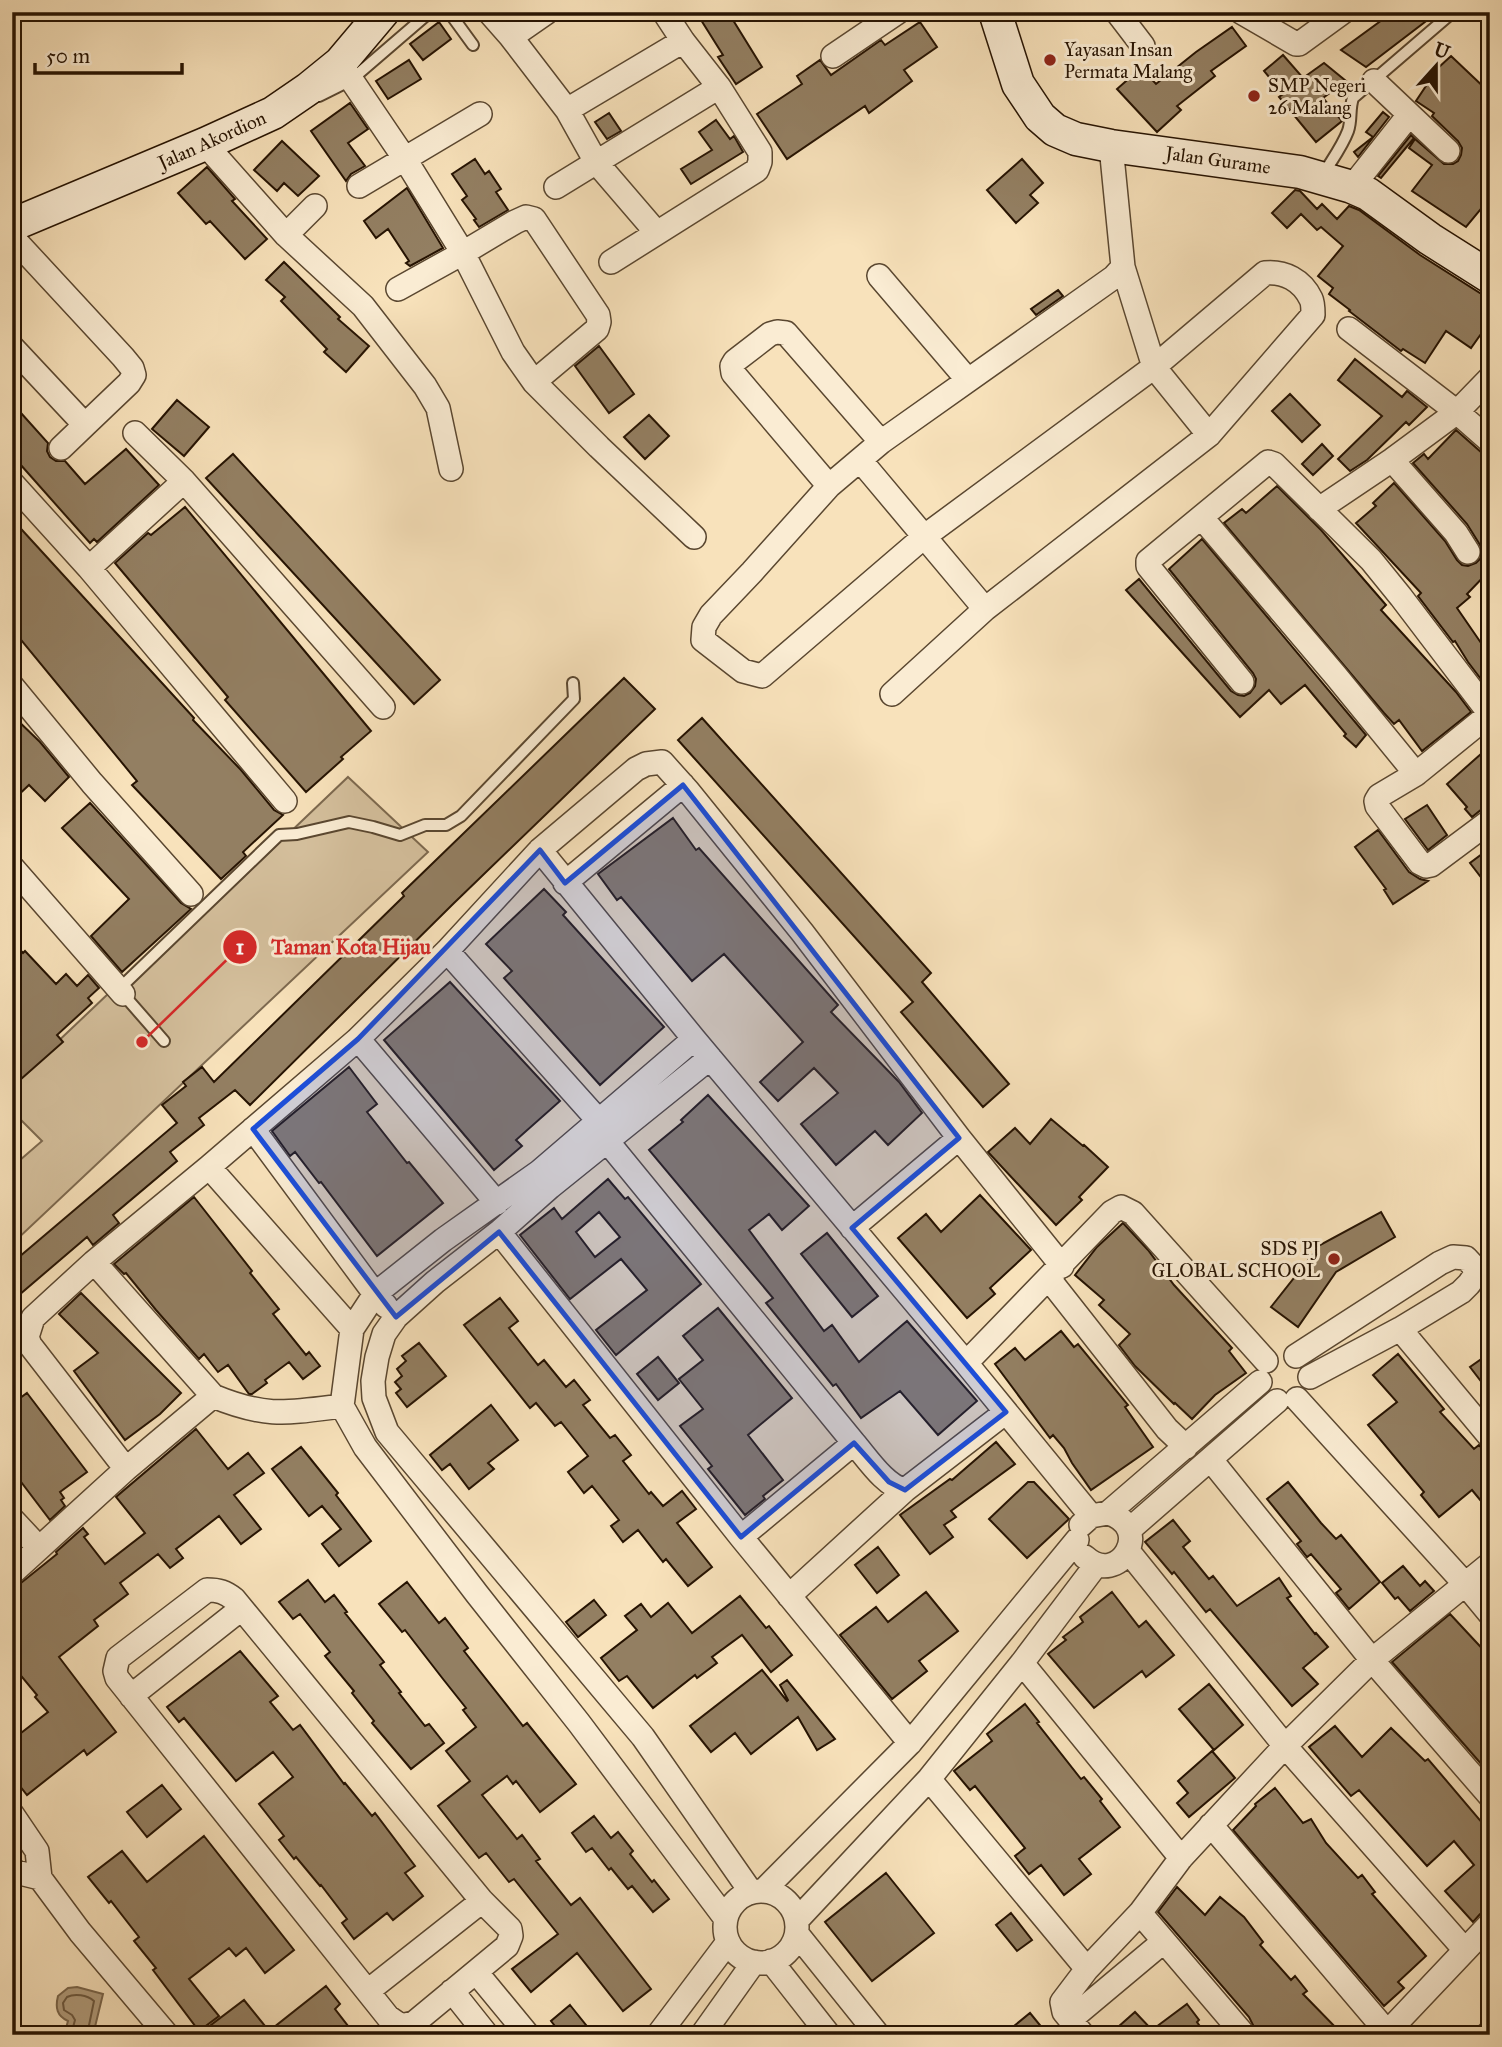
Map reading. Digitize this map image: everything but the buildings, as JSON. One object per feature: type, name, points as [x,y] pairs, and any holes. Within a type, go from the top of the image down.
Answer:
[{"type":"street","name":"Jalan Akordion","points":[[12,225],[205,144],[345,72],[383,12]]},
{"type":"street","points":[[489,12],[567,110],[596,162],[657,233]]},
{"type":"street","points":[[511,37],[547,12]]},
{"type":"street","points":[[611,262],[757,170],[760,162],[760,152],[719,87],[664,12]]},
{"type":"street","points":[[833,56],[898,12]]},
{"type":"street","points":[[1117,12],[1143,46]]},
{"type":"street","points":[[1241,12],[1299,44],[1343,12]]},
{"type":"street","name":"Jalan Gurame","points":[[998,14],[1018,84],[1040,117],[1055,130],[1076,139],[1111,146],[1236,162],[1321,178],[1352,187],[1368,194],[1430,239],[1490,277]]},
{"type":"street","points":[[567,110],[683,40]]},
{"type":"street","points":[[345,72],[405,159],[463,253],[513,352],[534,382],[598,447],[694,537]]},
{"type":"street","points":[[1374,80],[1448,151]]},
{"type":"street","points":[[556,187],[719,87]]},
{"type":"street","points":[[359,186],[480,114]]},
{"type":"street","points":[[1352,187],[1409,115]]},
{"type":"street","points":[[205,144],[286,234],[363,306],[425,386],[438,408],[451,469]]},
{"type":"street","points":[[1111,146],[1123,267],[1154,367],[1209,435]]},
{"type":"street","points":[[286,234],[315,206]]},
{"type":"street","points":[[398,289],[515,222],[527,217],[534,219],[598,315],[599,322],[597,329],[534,382]]},
{"type":"street","points":[[12,237],[134,372],[129,383],[61,449]]},
{"type":"street","points":[[891,694],[985,610],[1209,435],[1313,316],[1312,300],[1297,281],[1278,271],[1265,273],[1154,367],[925,536],[762,676],[743,671],[703,640],[704,627],[710,615],[828,486],[881,442],[1114,277],[1123,267]]},
{"type":"street","points":[[879,276],[967,379]]},
{"type":"street","points":[[1349,329],[1457,412],[1490,441]]},
{"type":"street","points":[[828,486],[733,373],[732,366],[735,361],[770,334],[786,334],[881,442]]},
{"type":"street","points":[[12,347],[85,425]]},
{"type":"street","points":[[1319,509],[1457,412],[1490,378]]},
{"type":"street","points":[[135,433],[184,481],[383,708]]},
{"type":"street","points":[[860,460],[985,610]]},
{"type":"street","points":[[1392,460],[1456,533],[1468,552]]},
{"type":"street","points":[[1242,682],[1148,566],[1150,558],[1268,462],[1274,464],[1371,560],[1490,714],[1416,774],[1379,796],[1377,806],[1420,863],[1426,866],[1490,821]]},
{"type":"street","points":[[89,568],[184,481]]},
{"type":"street","points":[[12,483],[89,568],[285,801]]},
{"type":"street","points":[[1202,517],[1416,774]]},
{"type":"street","points":[[12,686],[92,783],[191,894]]},
{"type":"street","points":[[126,1469],[30,1345],[27,1337],[33,1318],[94,1262],[358,1039],[447,951],[540,850],[636,769],[646,764],[662,762],[802,932],[959,1138],[1167,1429],[1186,1447]]},
{"type":"street","points":[[565,883],[683,785]]},
{"type":"street","points":[[540,850],[1006,1412],[1100,1514],[1123,1520],[1129,1541],[1285,1746],[1465,1950]]},
{"type":"street","points":[[12,867],[121,992]]},
{"type":"street","points":[[447,951],[603,1130],[854,1443],[896,1489],[905,1490]]},
{"type":"street","points":[[358,1039],[497,1202]]},
{"type":"street","points":[[694,1039],[603,1130],[544,1180],[499,1231],[396,1317],[384,1334],[377,1357],[373,1381],[374,1398],[387,1432],[643,1737],[757,1892]]},
{"type":"street","points":[[603,1130],[710,1058]]},
{"type":"street","points":[[253,1129],[374,1294],[396,1317]]},
{"type":"street","points":[[852,1228],[959,1138]]},
{"type":"street","points":[[209,1167],[352,1329]]},
{"type":"street","points":[[544,1180],[497,1202],[374,1294],[352,1329],[342,1406],[365,1447],[579,1723],[726,1919]]},
{"type":"street","points":[[965,1363],[1112,1212],[1121,1207],[1128,1209],[1263,1371],[1264,1390],[1269,1397],[1287,1400],[1466,1584],[1490,1614]]},
{"type":"street","points":[[499,1231],[741,1537],[910,1743]]},
{"type":"street","points":[[1296,1356],[1453,1257],[1466,1258],[1484,1274],[1461,1292],[1400,1329],[1310,1377]]},
{"type":"street","points":[[94,1262],[213,1396],[241,1408],[263,1412],[285,1413],[342,1406]]},
{"type":"street","points":[[1400,1329],[1490,1437]]},
{"type":"street","points":[[757,1892],[910,1743],[1077,1540],[1081,1526],[1186,1447],[1277,1354],[1290,1353],[1306,1365],[1310,1377],[1306,1390],[1287,1400],[1211,1460],[1129,1541],[1116,1563],[1096,1565],[1082,1554],[1077,1540]]},
{"type":"street","points":[[12,1573],[126,1469],[213,1396]]},
{"type":"street","points":[[789,1596],[905,1490],[1006,1412]]},
{"type":"street","points":[[365,1447],[387,1432]]},
{"type":"street","points":[[741,1537],[854,1443]]},
{"type":"street","points":[[1211,1460],[1372,1660],[1490,1796]]},
{"type":"street","points":[[14,1527],[39,1548]]},
{"type":"street","points":[[1163,1942],[1077,2027],[1063,2012],[1062,2002],[1087,1969],[1140,1913],[1181,1858],[1285,1746],[1372,1660],[1490,1564]]},
{"type":"street","points":[[702,2035],[762,1962],[786,1953],[792,1946],[797,1927],[929,1779],[1096,1565]]},
{"type":"street","points":[[207,1590],[226,1592],[482,1900],[510,1929],[508,1945],[414,2023],[401,2026],[388,2017],[131,1696],[117,1678],[115,1671],[118,1658],[207,1590]]},
{"type":"street","points":[[131,1696],[241,1609]]},
{"type":"street","points":[[1022,1663],[1181,1858]]},
{"type":"street","points":[[951,1693],[977,1717]]},
{"type":"street","points":[[579,1723],[611,1699]]},
{"type":"street","points":[[929,1779],[1087,1969]]},
{"type":"street","points":[[12,1814],[37,1851],[40,1878],[80,1933],[167,2035]]},
{"type":"street","points":[[1211,1825],[1386,2033],[1490,1924]]},
{"type":"street","points":[[13,1875],[40,1878]]},
{"type":"street","points":[[829,2035],[762,1962],[740,1956],[728,1942],[725,1933],[726,1919],[732,1905],[744,1895],[757,1892],[782,1898],[792,1908],[797,1927],[878,2035]]},
{"type":"street","points":[[368,1991],[482,1900]]},
{"type":"street","points":[[1140,1913],[1244,2035]]},
{"type":"street","points":[[658,2035],[728,1942]]},
{"type":"street","points":[[476,1972],[528,2035]]},
{"type":"street","points":[[452,1992],[487,2035]]},
{"type":"lane","points":[[345,72],[430,12]]},
{"type":"lane","points":[[449,12],[473,45]]},
{"type":"lane","points":[[1321,178],[1348,132],[1349,108],[1353,98],[1453,12]]},
{"type":"lane","points":[[164,1041],[121,992],[279,835],[297,834],[349,822],[400,835],[425,825],[442,825],[453,821],[574,699],[573,683]]},
{"type":"highlighted area","points":[[683,785],[959,1138],[852,1228],[1006,1412],[905,1490],[889,1482],[854,1443],[741,1537],[499,1232],[396,1317],[253,1129],[358,1039],[540,850],[565,883]]},
{"type":"shaded area","points":[[348,777],[428,852],[12,1244],[12,1167],[42,1141],[12,1111],[12,1085],[109,993],[115,999]]},
{"type":"water","points":[[77,1987],[103,1994],[93,2035],[64,2035],[68,2021],[61,2017],[58,2011],[58,1996],[68,1988]]},
{"type":"place","name":"Yayasan Insan Permata Malang","points":[[1050,60]]},
{"type":"place","name":"SMP Negeri 26 Malang","points":[[1254,96]]},
{"type":"place","name":"Taman Kota Hijau","points":[[142,1042]]},
{"type":"place","name":"SDS PJ GLOBAL SCHOOL","points":[[1334,1259]]}]
